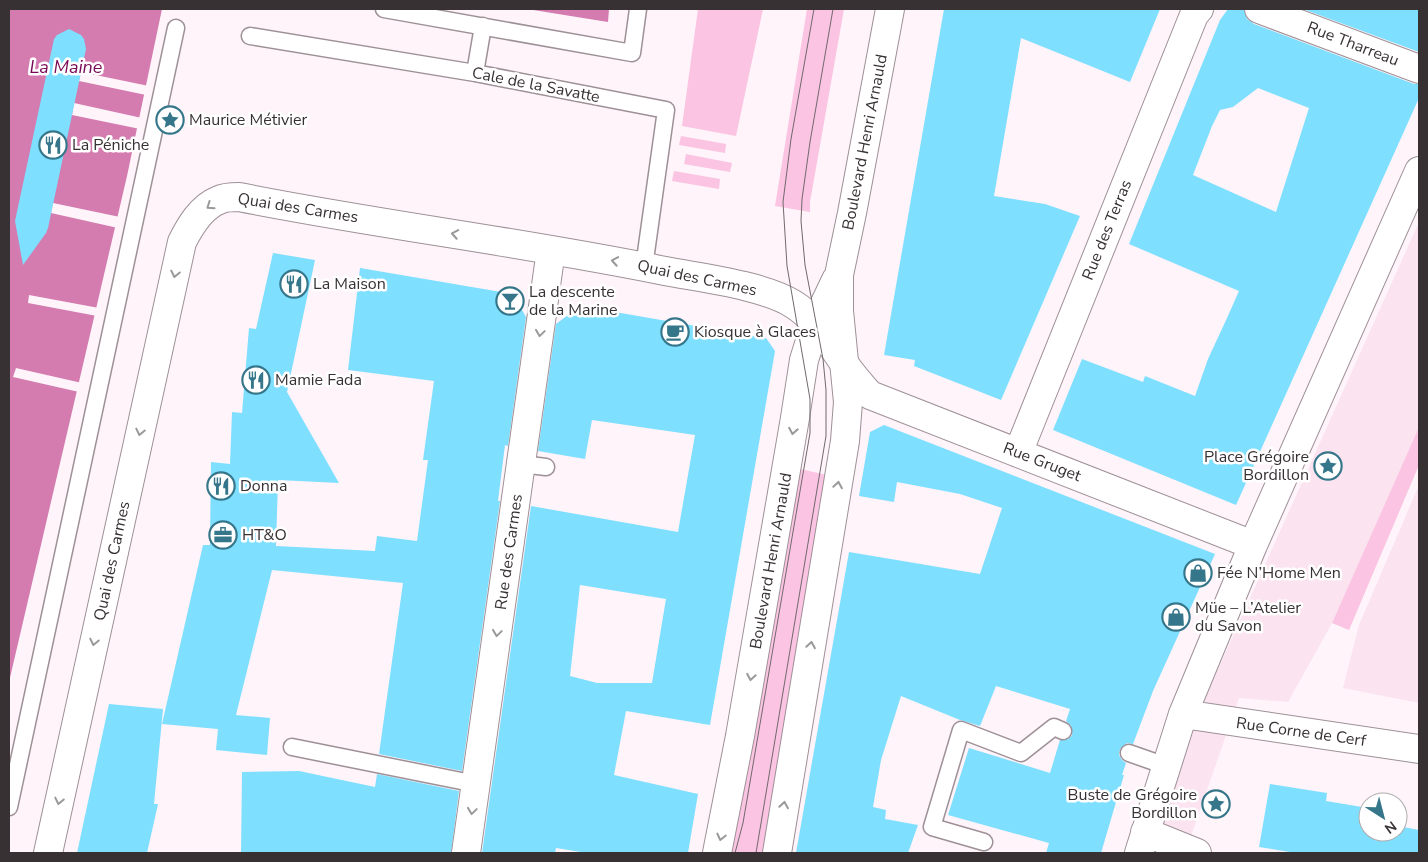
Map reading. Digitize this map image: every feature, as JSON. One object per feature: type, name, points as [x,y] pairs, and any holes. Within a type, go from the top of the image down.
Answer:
[{"type":"street","name":"Boulevard Henri Arnauld","points":[[776,853],[845,441],[848,402],[839,312],[839,274],[890,9]]},
{"type":"street","name":"Rue des Terras","points":[[1018,453],[1191,24],[1199,9]]},
{"type":"street","name":"Rue Tharreau","points":[[1259,9],[1419,69]]},
{"type":"street","points":[[1197,853],[1142,843],[1166,766],[1183,714],[1253,545],[1419,171]]},
{"type":"street","name":"Quai des Carmes","points":[[48,853],[182,242],[189,227],[204,210],[220,199],[239,197],[644,266],[749,288],[793,304],[816,322],[844,363]]},
{"type":"street","name":"Rue des Carmes","points":[[466,853],[476,784],[533,465],[551,250]]},
{"type":"street","name":"Boulevard Henri Arnauld","points":[[717,853],[742,726],[804,360],[816,322],[839,274]]},
{"type":"street","name":"Rue Gruget","points":[[844,363],[870,395],[1253,545]]},
{"type":"street","name":"Rue Corne de Cerf","points":[[1183,714],[1419,749]]},
{"type":"lane","points":[[384,9],[632,53],[638,9]]},
{"type":"lane","points":[[475,73],[483,26]]},
{"type":"lane","points":[[9,807],[176,28]]},
{"type":"lane","name":"Cale de la Savatte","points":[[250,36],[475,73],[666,110],[644,266]]},
{"type":"lane","points":[[984,842],[932,827],[961,730],[1021,753],[1054,727],[1063,731]]},
{"type":"lane","points":[[292,747],[476,784]]},
{"type":"lane","points":[[1129,753],[1166,766]]},
{"type":"shaded area","points":[[698,9],[763,9],[736,136],[682,126]]},
{"type":"shaded area","points":[[807,9],[844,9],[810,202],[810,212],[775,206]]},
{"type":"shaded area","points":[[681,136],[726,144],[725,153],[679,145]]},
{"type":"shaded area","points":[[686,154],[732,163],[730,172],[684,164]]},
{"type":"shaded area","points":[[674,171],[720,179],[719,189],[672,181]]},
{"type":"shaded area","points":[[1419,222],[1419,427],[1332,623],[1288,702],[1239,698],[1185,853],[1146,853],[1181,752]]},
{"type":"shaded area","points":[[1419,427],[1419,465],[1349,630],[1332,623]]},
{"type":"shaded area","points":[[796,468],[831,476],[767,853],[727,853]]},
{"type":"shaded area","points":[[1419,485],[1419,703],[1343,688],[1359,625]]},
{"type":"water","name":"La Maine","points":[[9,9],[162,9],[127,176],[9,682]]},
{"type":"water","points":[[527,9],[609,9],[608,22]]},
{"type":"pier","points":[[81,72],[149,86],[146,95],[79,81]]},
{"type":"pier","points":[[74,103],[142,118],[140,129],[72,115]]},
{"type":"pier","points":[[53,203],[120,217],[118,228],[51,213]]},
{"type":"pier","points":[[29,295],[99,308],[97,316],[28,303]]},
{"type":"pier","points":[[16,368],[82,383],[79,392],[13,377]]},
{"type":"building","points":[[944,9],[1160,9],[1130,82],[1021,38],[994,196],[1045,204],[1080,216],[1001,400],[914,366],[915,360],[884,355]]},
{"type":"building","points":[[1228,9],[1244,9],[1247,19],[1254,24],[1414,84],[1419,84],[1419,98],[1236,505],[1053,430],[1082,359],[1143,382],[1145,376],[1195,396],[1208,359],[1239,291],[1129,244],[1220,20]],"holes":[[[1258,88],[1309,108],[1276,212],[1193,175],[1220,110],[1233,107]]]},
{"type":"building","points":[[1303,9],[1419,9],[1419,52]]},
{"type":"building","points":[[69,29],[81,35],[86,49],[48,228],[23,265],[15,221],[54,39],[57,35]]},
{"type":"building","points":[[273,253],[315,260],[287,392],[339,483],[278,480],[276,546],[375,551],[377,536],[417,541],[428,460],[423,460],[434,381],[348,370],[360,268],[513,294],[526,317],[508,446],[505,445],[498,501],[500,501],[462,771],[379,754],[403,583],[272,570],[236,715],[270,718],[267,755],[216,750],[218,729],[162,724],[203,545],[210,545],[211,462],[230,464],[232,412],[242,413],[249,328],[256,329]]},
{"type":"building","points":[[580,306],[766,338],[775,351],[710,725],[626,711],[614,775],[698,794],[688,853],[587,853],[556,848],[555,853],[482,853],[531,506],[678,532],[695,435],[592,420],[585,459],[538,451],[556,324]],"holes":[[[580,585],[666,599],[652,683],[597,683],[570,676]]]},
{"type":"building","points":[[884,425],[1215,554],[1153,691],[1133,744],[1127,743],[1120,749],[1119,755],[1126,763],[1122,775],[1124,775],[1101,853],[1046,853],[1049,843],[948,815],[969,748],[1050,773],[1060,740],[1068,739],[1072,735],[1071,726],[1066,721],[1070,709],[996,686],[980,726],[901,696],[881,760],[873,807],[886,810],[885,819],[918,825],[908,853],[796,853],[849,552],[980,574],[1002,508],[960,494],[897,482],[894,502],[859,496],[870,432]]},
{"type":"building","points":[[109,704],[163,709],[154,804],[158,804],[147,853],[77,853]]},
{"type":"building","points":[[299,771],[375,787],[377,774],[459,791],[451,853],[241,853],[242,772]]},
{"type":"building","points":[[1270,784],[1327,793],[1326,801],[1358,806],[1358,842],[1408,842],[1408,828],[1419,830],[1419,853],[1296,853],[1259,847]]},
{"type":"tram line","points":[[735,853],[743,823],[810,433],[810,399],[787,266],[783,202],[791,139],[814,9]]},
{"type":"tram line","points":[[756,853],[826,436],[826,390],[823,359],[805,265],[801,221],[810,142],[833,9]]},
{"type":"place","name":"Maurice Métivier","points":[[170,120]]},
{"type":"place","name":"La Péniche","points":[[53,145]]},
{"type":"place","name":"La Maison","points":[[294,284]]},
{"type":"place","name":"La descente de la Marine","points":[[510,301]]},
{"type":"place","name":"Kiosque à Glaces","points":[[675,332]]},
{"type":"place","name":"Mamie Fada","points":[[256,380]]},
{"type":"place","name":"Place Grégoire Bordillon","points":[[1328,466]]},
{"type":"place","name":"Donna","points":[[221,486]]},
{"type":"place","name":"HT&O","points":[[223,535]]},
{"type":"place","name":"Fée N’Home Men","points":[[1198,573]]},
{"type":"place","name":"Müe – L’Atelier du Savon","points":[[1176,617]]},
{"type":"place","name":"Buste de Grégoire Bordillon","points":[[1216,804]]}]
